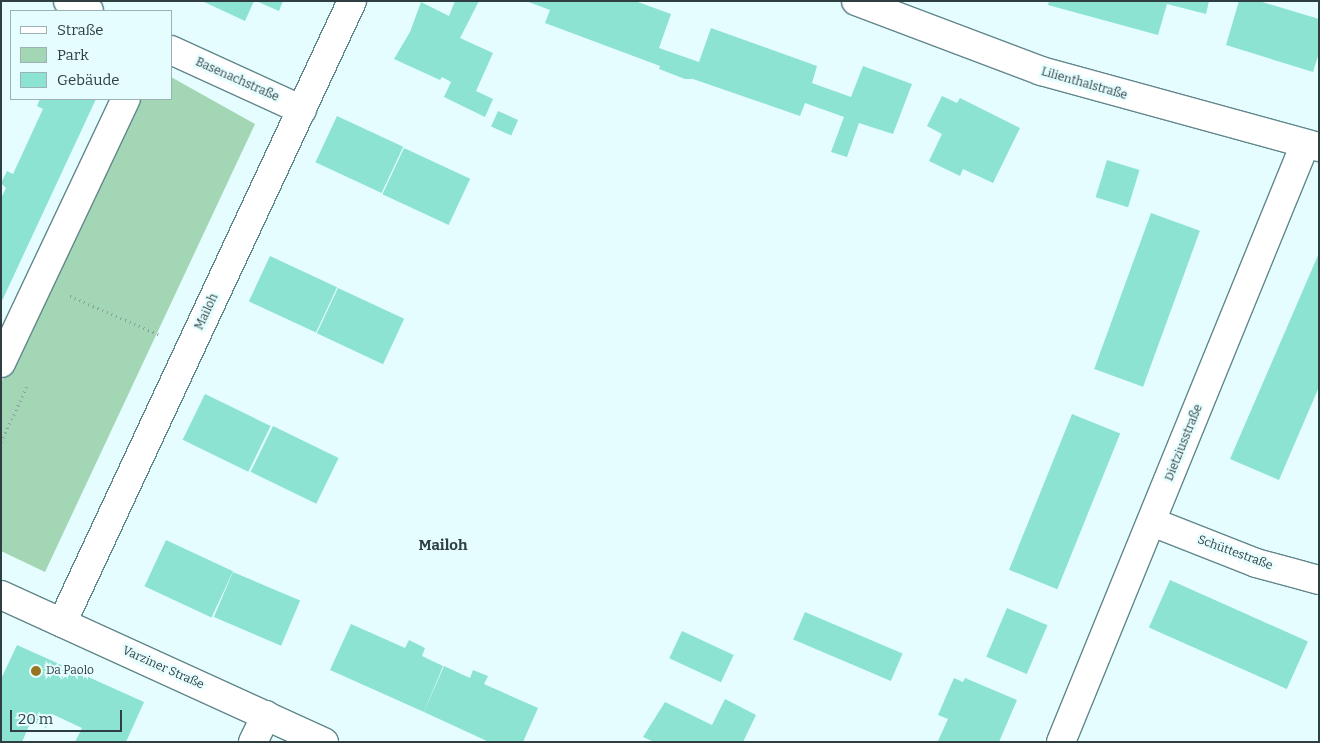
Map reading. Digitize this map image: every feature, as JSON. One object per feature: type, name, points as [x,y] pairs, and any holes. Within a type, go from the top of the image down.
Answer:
[{"type":"street","points":[[68,1],[87,10]]},
{"type":"street","name":"Mailoh","points":[[62,623],[352,1]]},
{"type":"street","name":"Lilienthalstraße","points":[[856,1],[1041,71],[1312,145]]},
{"type":"street","name":"Basenachstraße","points":[[172,50],[302,110]]},
{"type":"street","points":[[1,363],[126,100]]},
{"type":"street","name":"Dietziusstraße","points":[[1061,742],[1312,145]]},
{"type":"street","name":"Schüttestraße","points":[[1152,522],[1256,563],[1319,580]]},
{"type":"street","name":"Varziner Straße","points":[[1,595],[324,742]]},
{"type":"street","points":[[253,742],[266,715]]},
{"type":"path","points":[[70,296],[190,349]]},
{"type":"green space","points":[[172,78],[255,124],[45,572],[1,551],[1,383],[134,100],[172,100]]},
{"type":"building","points":[[202,1],[254,1],[245,21]]},
{"type":"building","points":[[256,1],[283,1],[279,11]]},
{"type":"building","points":[[455,1],[479,1],[460,38],[493,53],[476,91],[493,99],[485,117],[444,97],[451,82],[442,77],[440,80],[394,59],[410,32],[421,2],[449,16]]},
{"type":"building","points":[[526,1],[635,1],[671,14],[659,48],[699,62],[711,28],[817,66],[812,83],[851,97],[863,66],[912,84],[893,134],[859,123],[847,157],[831,152],[844,117],[805,103],[800,116],[693,79],[685,79],[659,69],[660,66],[545,23],[550,10]]},
{"type":"building","points":[[1049,1],[1209,1],[1206,14],[1167,4],[1158,35],[1048,5]]},
{"type":"building","points":[[1239,1],[1259,1],[1319,19],[1319,53],[1313,72],[1226,45]]},
{"type":"building","points":[[942,96],[957,103],[960,98],[1020,128],[993,183],[963,169],[960,176],[929,161],[942,134],[927,126]]},
{"type":"building","points":[[40,100],[96,100],[1,303],[1,198],[6,188],[1,183],[7,171],[13,174],[43,109],[37,106]]},
{"type":"building","points":[[498,111],[518,120],[511,135],[491,127]]},
{"type":"building","points":[[337,116],[403,147],[382,193],[315,162]]},
{"type":"building","points":[[404,148],[470,179],[449,225],[382,194]]},
{"type":"building","points":[[1107,160],[1140,170],[1128,207],[1096,197]]},
{"type":"building","points":[[1151,213],[1200,231],[1143,387],[1094,369]]},
{"type":"building","points":[[1319,253],[1319,387],[1279,480],[1230,459]]},
{"type":"building","points":[[270,256],[337,287],[316,333],[249,301]]},
{"type":"building","points":[[338,288],[404,319],[383,364],[317,333]]},
{"type":"building","points":[[205,394],[271,426],[248,472],[183,440]]},
{"type":"building","points":[[1072,414],[1120,433],[1057,589],[1009,570]]},
{"type":"building","points":[[273,426],[339,458],[316,504],[251,472]]},
{"type":"building","points":[[166,540],[233,571],[212,617],[144,586]]},
{"type":"building","points":[[233,572],[300,601],[281,646],[214,617]]},
{"type":"building","points":[[1170,580],[1308,641],[1287,689],[1149,628]]},
{"type":"building","points":[[1007,608],[1048,625],[1027,674],[986,657]]},
{"type":"building","points":[[805,612],[903,653],[891,681],[793,640]]},
{"type":"building","points":[[351,624],[405,648],[409,640],[425,648],[422,656],[443,666],[424,712],[330,670]]},
{"type":"building","points":[[682,631],[734,655],[721,682],[669,658]]},
{"type":"building","points":[[17,645],[144,702],[126,742],[75,742],[82,728],[52,714],[46,728],[31,721],[22,742],[1,742],[1,679]]},
{"type":"building","points":[[444,666],[470,678],[473,670],[488,676],[484,684],[538,708],[523,742],[489,742],[424,712]]},
{"type":"building","points":[[954,678],[963,682],[965,678],[1017,700],[999,742],[938,741],[948,719],[938,715]]},
{"type":"building","points":[[725,699],[756,715],[743,742],[654,742],[643,737],[665,702],[712,725]]},
{"type":"place","name":"Da Paolo","points":[[36,671]]},
{"type":"district","name":"Mailoh","points":[[443,546]]}]
